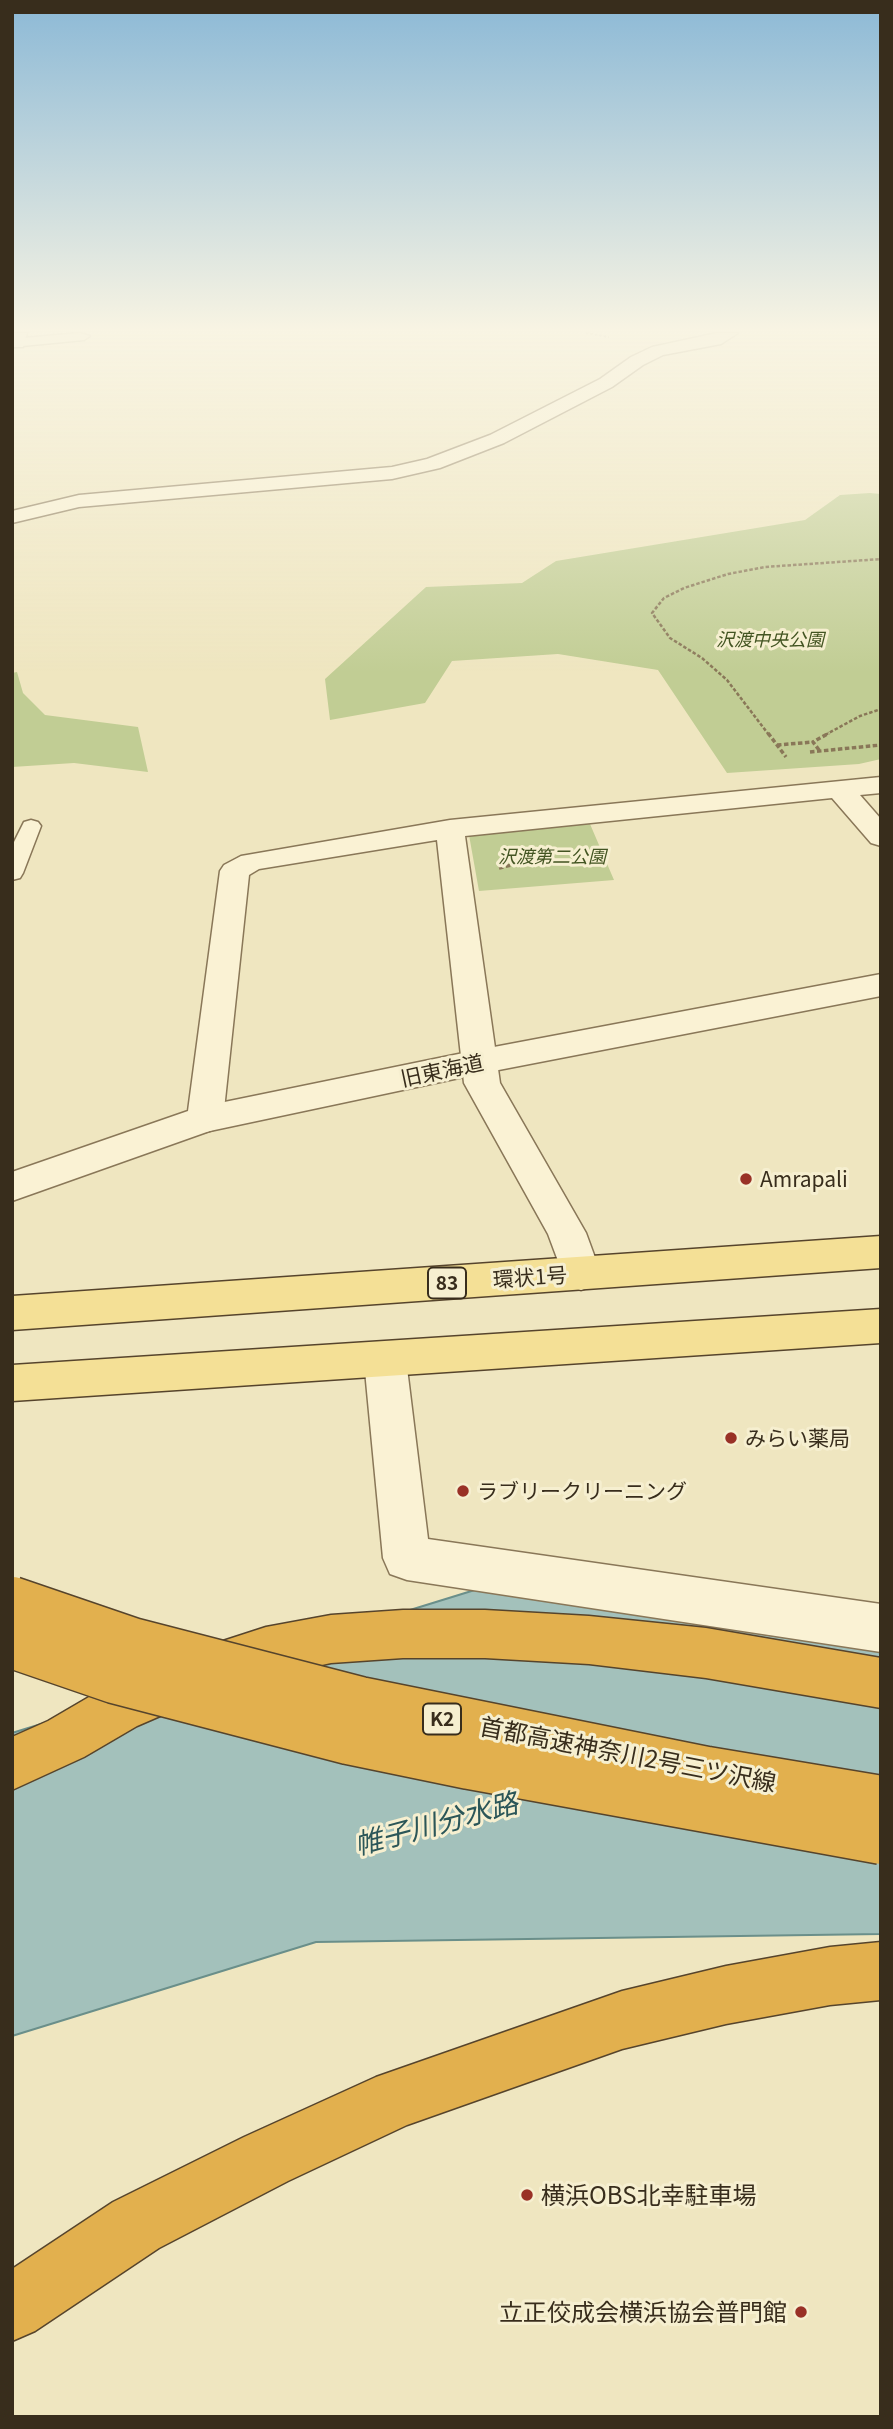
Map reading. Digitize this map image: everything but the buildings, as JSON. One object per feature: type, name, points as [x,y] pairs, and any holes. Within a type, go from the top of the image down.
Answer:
[{"type":"highway","name":"首都高速神奈川2号三ツ沢線","points":[[12,1601],[132,1642],[250,1675],[360,1701],[707,1771],[881,1800]]},
{"type":"highway","points":[[12,1764],[66,1739],[119,1708],[192,1676],[266,1651],[331,1639],[403,1634],[485,1634],[589,1640],[706,1653],[881,1682]]},
{"type":"highway","name":"首都高速神奈川2号三ツ沢線","points":[[12,1644],[114,1679],[348,1740],[469,1765],[881,1840]]},
{"type":"highway","points":[[12,2308],[136,2225],[266,2159],[397,2098],[622,2020],[726,1994],[830,1976],[881,1971]]},
{"type":"main road","name":"環状1号","points":[[12,1313],[881,1252]]},
{"type":"main road","points":[[12,1383],[881,1326]]},
{"type":"street","points":[[12,517],[79,501],[392,473],[433,464],[478,446]]},
{"type":"street","points":[[205,1119],[235,871],[251,862],[450,829],[881,785]]},
{"type":"street","points":[[827,790],[881,837]]},
{"type":"street","points":[[450,829],[482,1083],[567,1233],[582,1274]]},
{"type":"street","name":"旧東海道","points":[[12,1186],[205,1119],[478,1062],[881,985]]},
{"type":"street","points":[[385,1360],[407,1558],[881,1628]]},
{"type":"lane","points":[[12,873],[31,827]]},
{"type":"path","points":[[827,790],[777,745],[727,680],[702,657],[670,638],[652,613],[664,598],[684,588],[728,575],[765,567],[881,559]]},
{"type":"path","points":[[777,745],[813,742],[860,716],[881,709]]},
{"type":"path","points":[[813,742],[819,750]]},
{"type":"green space","name":"沢渡中央公園","points":[[881,494],[881,759],[859,764],[727,773],[658,670],[558,654],[452,661],[425,703],[330,720],[325,679],[426,587],[522,583],[556,561],[805,520],[840,495]]},
{"type":"green space","points":[[17,672],[23,693],[45,715],[138,727],[148,772],[74,763],[12,767],[12,673]]},
{"type":"green space","name":"沢渡第二公園","points":[[590,824],[614,880],[479,891],[469,835]]},
{"type":"water","name":"帷子川分水路","points":[[478,1589],[881,1650],[881,1934],[316,1942],[12,2036],[12,1733]]},
{"type":"place","name":"Amrapali","points":[[746,1179]]},
{"type":"place","name":"みらい薬局","points":[[731,1438]]},
{"type":"place","name":"ラブリークリーニング","points":[[463,1491]]},
{"type":"place","name":"横浜OBS北幸駐車場","points":[[527,2195]]},
{"type":"place","name":"立正佼成会横浜協会普門館","points":[[801,2312]]}]
